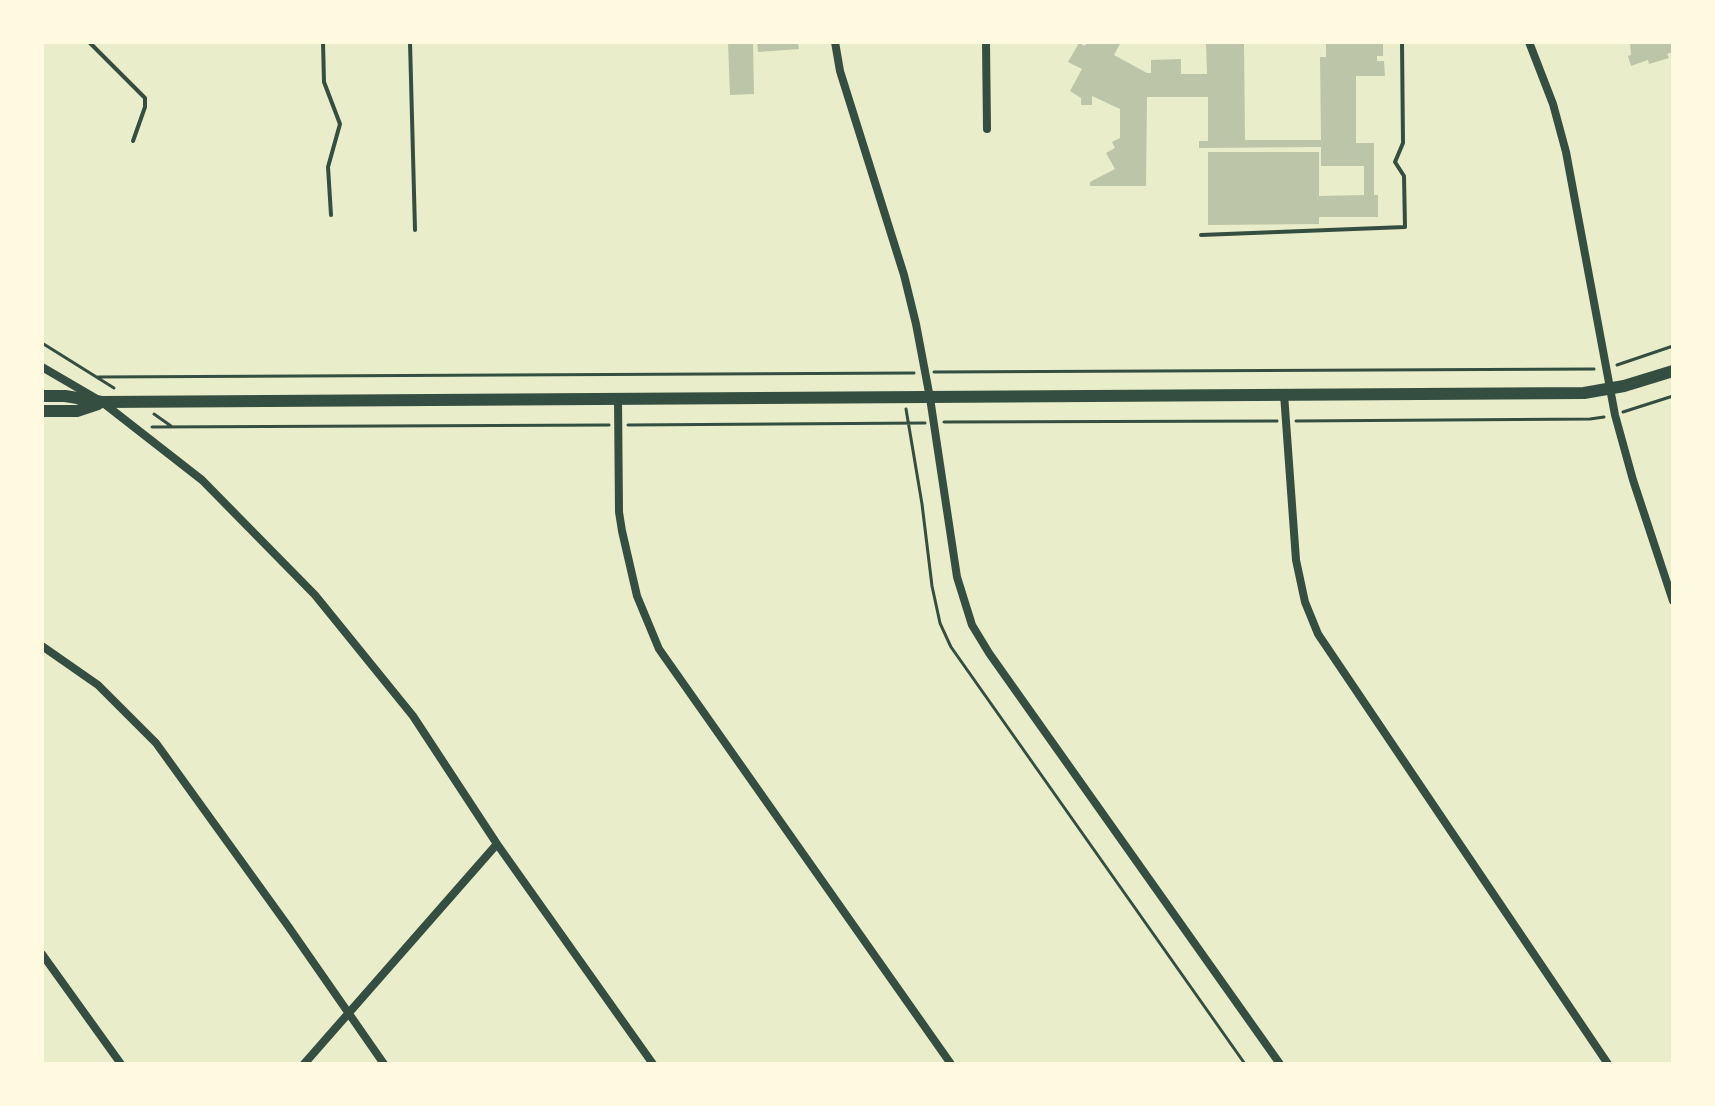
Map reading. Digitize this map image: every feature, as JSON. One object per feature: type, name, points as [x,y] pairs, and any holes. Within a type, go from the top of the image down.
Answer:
[{"type":"main road","points":[[42,396],[102,402],[1584,393],[1608,390],[1673,371]]},
{"type":"main road","points":[[42,411],[77,411],[102,402]]},
{"type":"street","points":[[835,42],[840,71],[904,275],[926,373],[960,593],[980,639],[1280,1064]]},
{"type":"street","points":[[986,42],[987,129]]},
{"type":"street","points":[[1529,42],[1553,104],[1566,152],[1608,390],[1637,493],[1673,601]]},
{"type":"street","points":[[42,367],[102,402],[202,480],[315,595],[413,716],[497,844],[653,1064]]},
{"type":"street","points":[[1284,394],[1297,570],[1318,634],[1608,1064]]},
{"type":"street","points":[[618,399],[619,512],[623,541],[637,596],[659,649],[951,1064]]},
{"type":"street","points":[[42,646],[98,685],[156,743],[384,1064]]},
{"type":"street","points":[[304,1064],[497,844]]},
{"type":"street","points":[[42,954],[121,1064]]},
{"type":"lane","points":[[89,42],[145,98],[145,107],[133,141]]},
{"type":"lane","points":[[323,42],[324,82],[340,124],[328,167],[331,215]]},
{"type":"lane","points":[[410,42],[415,230]]},
{"type":"lane","points":[[1201,235],[1405,227],[1404,176],[1395,162],[1403,143],[1402,42]]},
{"type":"path","points":[[42,343],[98,377],[1605,369],[1673,346]]},
{"type":"path","points":[[136,428],[172,425],[1590,419],[1615,415],[1673,396]]},
{"type":"building","points":[[728,42],[753,42],[754,94],[730,95]]},
{"type":"building","points":[[757,42],[798,42],[799,49],[758,52]]},
{"type":"building","points":[[1087,42],[1121,42],[1114,55],[1147,73],[1151,73],[1151,60],[1181,59],[1181,74],[1207,74],[1206,42],[1244,42],[1245,140],[1321,140],[1320,57],[1326,57],[1326,42],[1383,42],[1383,56],[1377,56],[1377,61],[1384,61],[1385,76],[1356,76],[1356,143],[1374,143],[1374,195],[1378,195],[1378,217],[1319,217],[1319,224],[1208,225],[1208,152],[1319,152],[1319,196],[1364,195],[1364,166],[1321,166],[1321,147],[1199,148],[1199,141],[1208,141],[1208,97],[1147,97],[1146,186],[1090,186],[1090,182],[1115,169],[1106,153],[1115,148],[1112,142],[1120,138],[1120,109],[1092,96],[1092,105],[1081,105],[1081,98],[1070,91],[1082,69],[1068,62],[1079,43],[1085,46]]},
{"type":"building","points":[[1630,42],[1671,42],[1673,52],[1667,54],[1669,58],[1631,66],[1628,56],[1631,55]]}]
